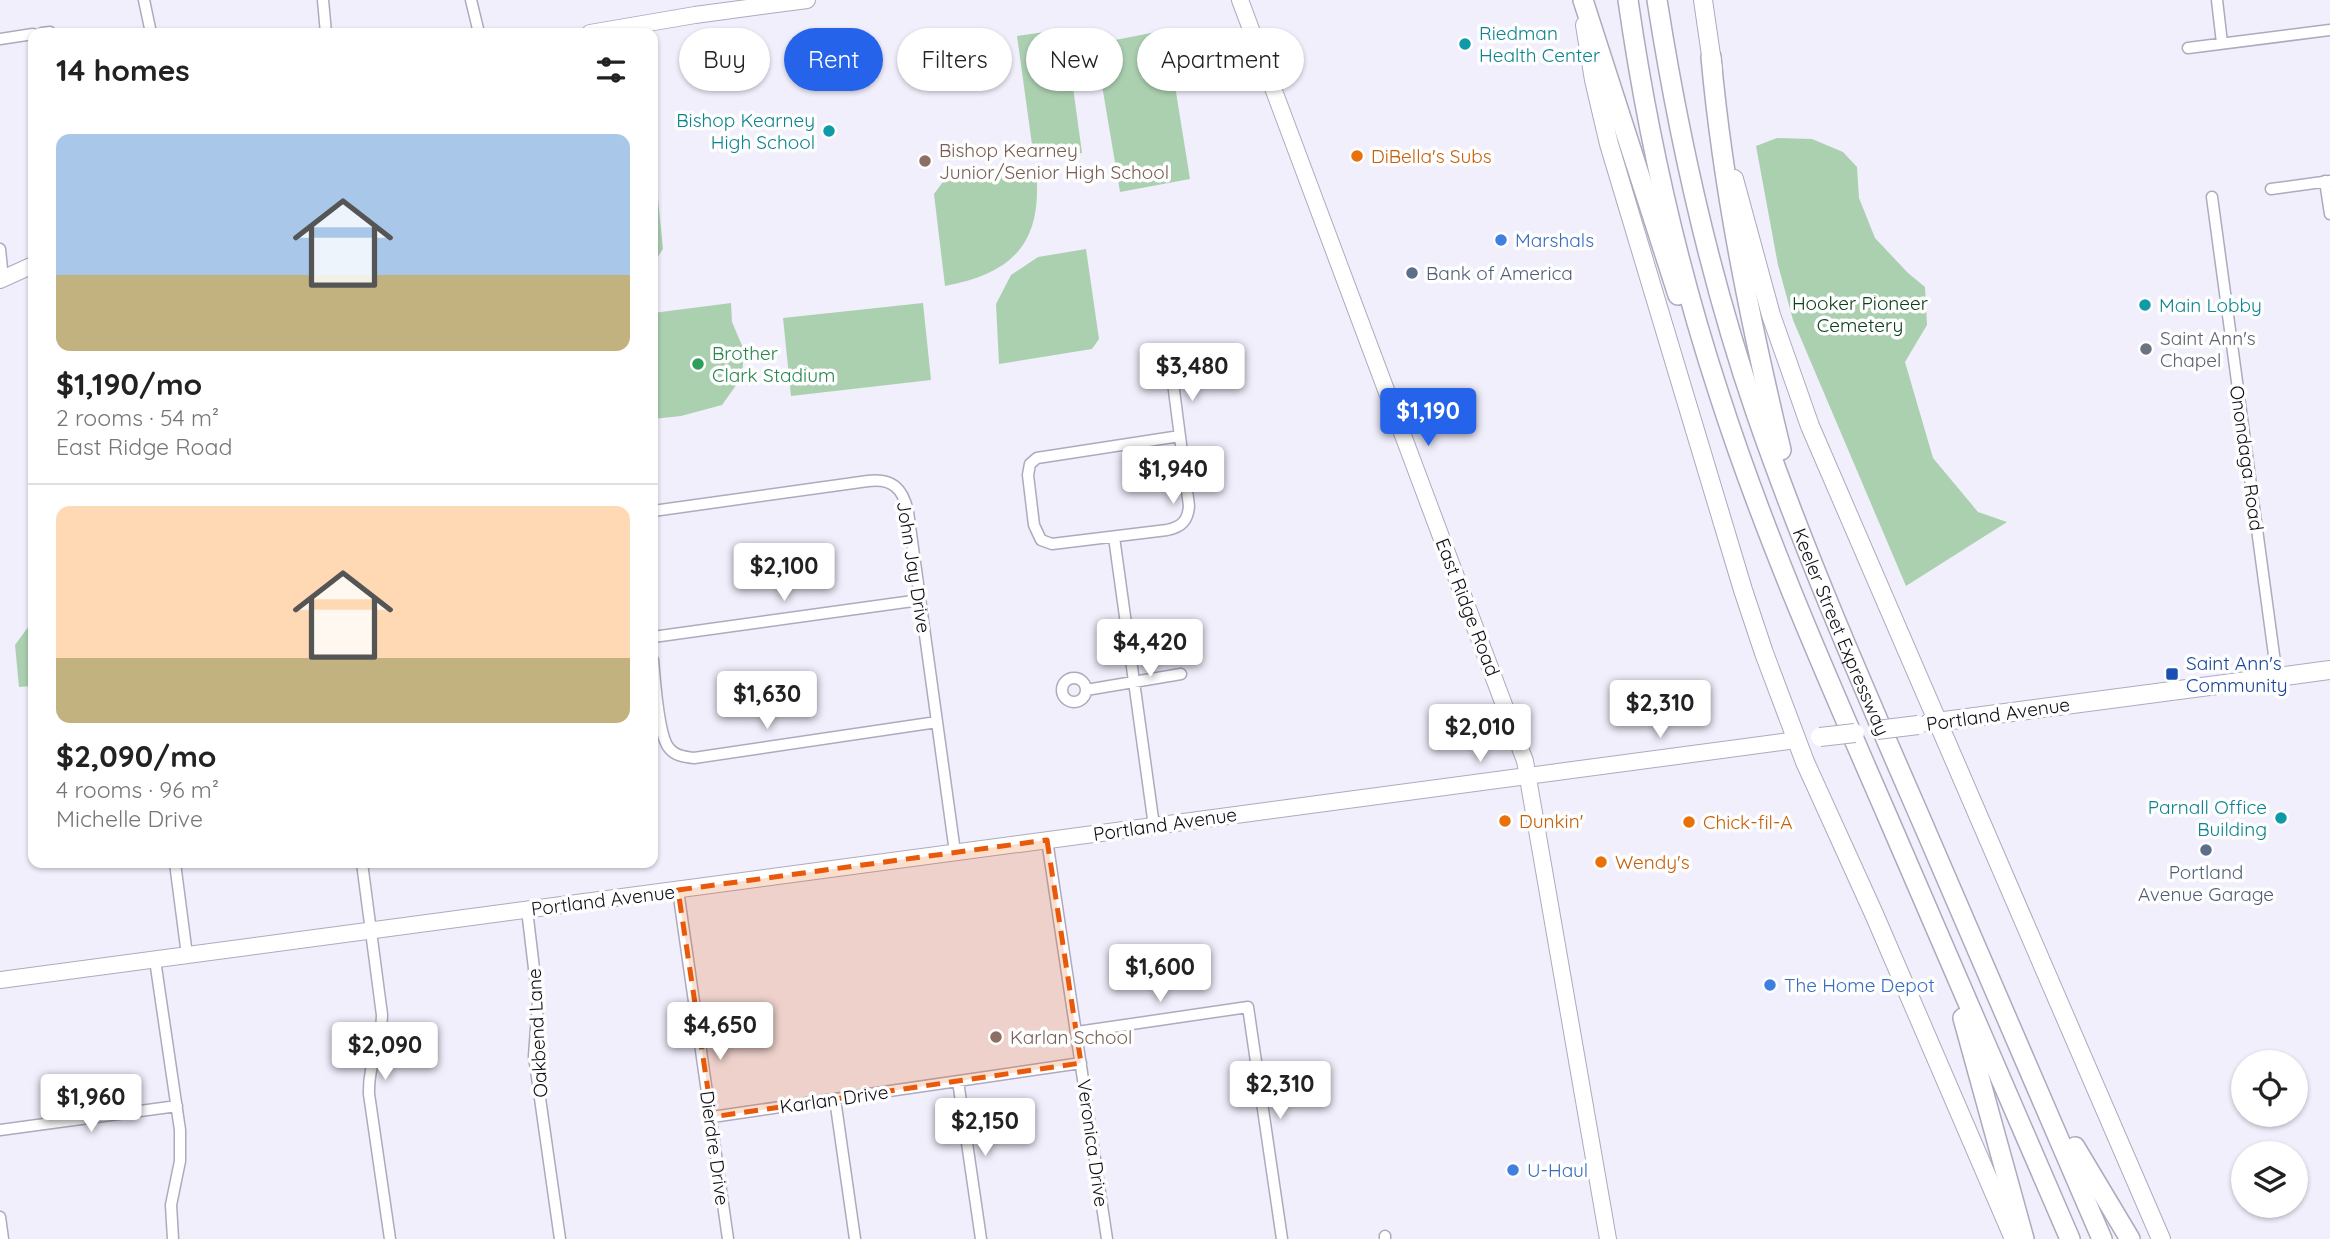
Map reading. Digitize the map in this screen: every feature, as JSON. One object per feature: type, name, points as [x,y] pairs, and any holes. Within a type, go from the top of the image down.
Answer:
[{"type":"highway","points":[[1583,0],[1671,276],[1735,442]]},
{"type":"highway","name":"Keeler Street Expressway","points":[[1628,0],[1642,87],[1672,226],[1704,346],[1735,442],[1794,598],[2070,1239]]},
{"type":"highway","name":"Keeler Street Expressway","points":[[1657,0],[1682,138],[1726,316],[1763,434],[1819,582],[2102,1239]]},
{"type":"highway","points":[[1711,57],[1724,164],[1762,369],[1792,494],[1819,582]]},
{"type":"highway","points":[[1906,859],[1966,1029],[2024,1239]]},
{"type":"highway","points":[[1977,949],[2071,1139],[2130,1239]]},
{"type":"main road","points":[[618,28],[807,0]]},
{"type":"main road","name":"East Ridge Road","points":[[1240,0],[1524,755],[1608,1239]]},
{"type":"main road","points":[[1583,0],[1590,63],[1609,144],[1750,614],[1797,740],[2014,1239]]},
{"type":"main road","points":[[1703,0],[1729,156],[1742,212],[1787,363],[1836,488],[2161,1239]]},
{"type":"main road","points":[[2,279],[28,267]]},
{"type":"main road","name":"Portland Avenue","points":[[0,980],[2330,670]]},
{"type":"street","points":[[144,0],[150,28]]},
{"type":"street","points":[[323,0],[326,28]]},
{"type":"street","points":[[471,0],[478,28]]},
{"type":"street","points":[[2217,0],[2222,43]]},
{"type":"street","points":[[2188,48],[2330,30]]},
{"type":"street","points":[[0,38],[28,35]]},
{"type":"street","points":[[2271,189],[2328,181],[2330,214]]},
{"type":"street","name":"Onondaga Road","points":[[2212,197],[2277,677]]},
{"type":"street","points":[[0,249],[2,279]]},
{"type":"street","points":[[1172,375],[1180,436],[1189,506],[1186,521],[1174,529],[1114,537],[1052,544],[1041,540],[1034,525],[1028,475],[1030,464],[1037,458],[1180,436]]},
{"type":"street","name":"John Jay Drive","points":[[658,510],[868,481],[891,482],[903,493],[955,852]]},
{"type":"street","points":[[1114,537],[1154,826]]},
{"type":"street","points":[[658,637],[920,600]]},
{"type":"street","points":[[1086,690],[1181,674]]},
{"type":"street","points":[[658,694],[665,741],[675,753],[694,758],[937,722]]},
{"type":"street","name":"Veronica Drive","points":[[1047,840],[1107,1239]]},
{"type":"street","points":[[176,868],[187,955]]},
{"type":"street","points":[[363,868],[383,1023],[370,1070],[369,1094],[390,1239]]},
{"type":"street","name":"Dierdre Drive","points":[[678,890],[728,1239]]},
{"type":"street","name":"Oakbend Lane","points":[[527,909],[538,1002],[534,1056],[560,1239]]},
{"type":"street","points":[[155,960],[181,1143],[171,1205],[173,1239]]},
{"type":"street","points":[[1077,1032],[1248,1007],[1282,1239]]},
{"type":"street","name":"Karlan Drive","points":[[712,1116],[1081,1063]]},
{"type":"street","points":[[958,1081],[981,1239]]},
{"type":"street","points":[[835,1099],[855,1239]]},
{"type":"street","points":[[0,1130],[177,1106]]},
{"type":"street","points":[[0,1217],[3,1239]]},
{"type":"highlighted area","points":[[1047,840],[1081,1063],[712,1117],[678,890]]},
{"type":"green space","points":[[1026,35],[1026,91],[1074,91],[1082,153],[1034,159],[1017,36]]},
{"type":"green space","points":[[1137,36],[1137,91],[1176,91],[1190,179],[1120,192],[1103,91],[1123,91],[1123,38]]},
{"type":"green space","name":"Hooker Pioneer Cemetery","points":[[1777,138],[1812,139],[1843,152],[1857,167],[1859,198],[1875,238],[1925,287],[1927,325],[1905,362],[1933,458],[1978,512],[2007,522],[1906,586],[1793,320],[1778,265],[1756,146]]},
{"type":"green space","points":[[1036,170],[1035,216],[1029,234],[1019,250],[990,272],[945,286],[934,194],[945,179]]},
{"type":"green space","points":[[658,198],[663,249],[658,256]]},
{"type":"green space","points":[[1086,249],[1099,339],[1092,349],[999,364],[996,304],[1011,275],[1038,257]]},
{"type":"green space","name":"Brother Clark Stadium","points":[[731,303],[732,322],[744,350],[742,377],[722,405],[681,416],[658,418],[658,312]]},
{"type":"green space","points":[[923,303],[931,380],[791,396],[783,318]]},
{"type":"green space","points":[[28,627],[28,686],[19,687],[15,645]]},
{"type":"place","name":"Riedman Health Center","points":[[1465,44]]},
{"type":"place","name":"Bishop Kearney High School","points":[[829,131]]},
{"type":"place","name":"DiBella's Subs","points":[[1357,156]]},
{"type":"place","name":"Bishop Kearney Junior/Senior High School","points":[[925,161]]},
{"type":"place","name":"Marshals","points":[[1501,240]]},
{"type":"place","name":"Bank of America","points":[[1412,273]]},
{"type":"place","name":"Main Lobby","points":[[2145,305]]},
{"type":"place","name":"Saint Ann's Chapel","points":[[2146,349]]},
{"type":"place","name":"Brother Clark Stadium","points":[[698,364]]},
{"type":"place","name":"Saint Ann's Community","points":[[2172,674]]},
{"type":"place","name":"Parnall Office Building","points":[[2281,818]]},
{"type":"place","name":"Dunkin'","points":[[1505,821]]},
{"type":"place","name":"Chick-fil-A","points":[[1689,822]]},
{"type":"place","name":"Portland Avenue Garage","points":[[2206,850]]},
{"type":"place","name":"Wendy's","points":[[1601,862]]},
{"type":"place","name":"The Home Depot","points":[[1770,985]]},
{"type":"place","name":"Karlan School","points":[[996,1037]]},
{"type":"place","name":"U-Haul","points":[[1513,1170]]}]
